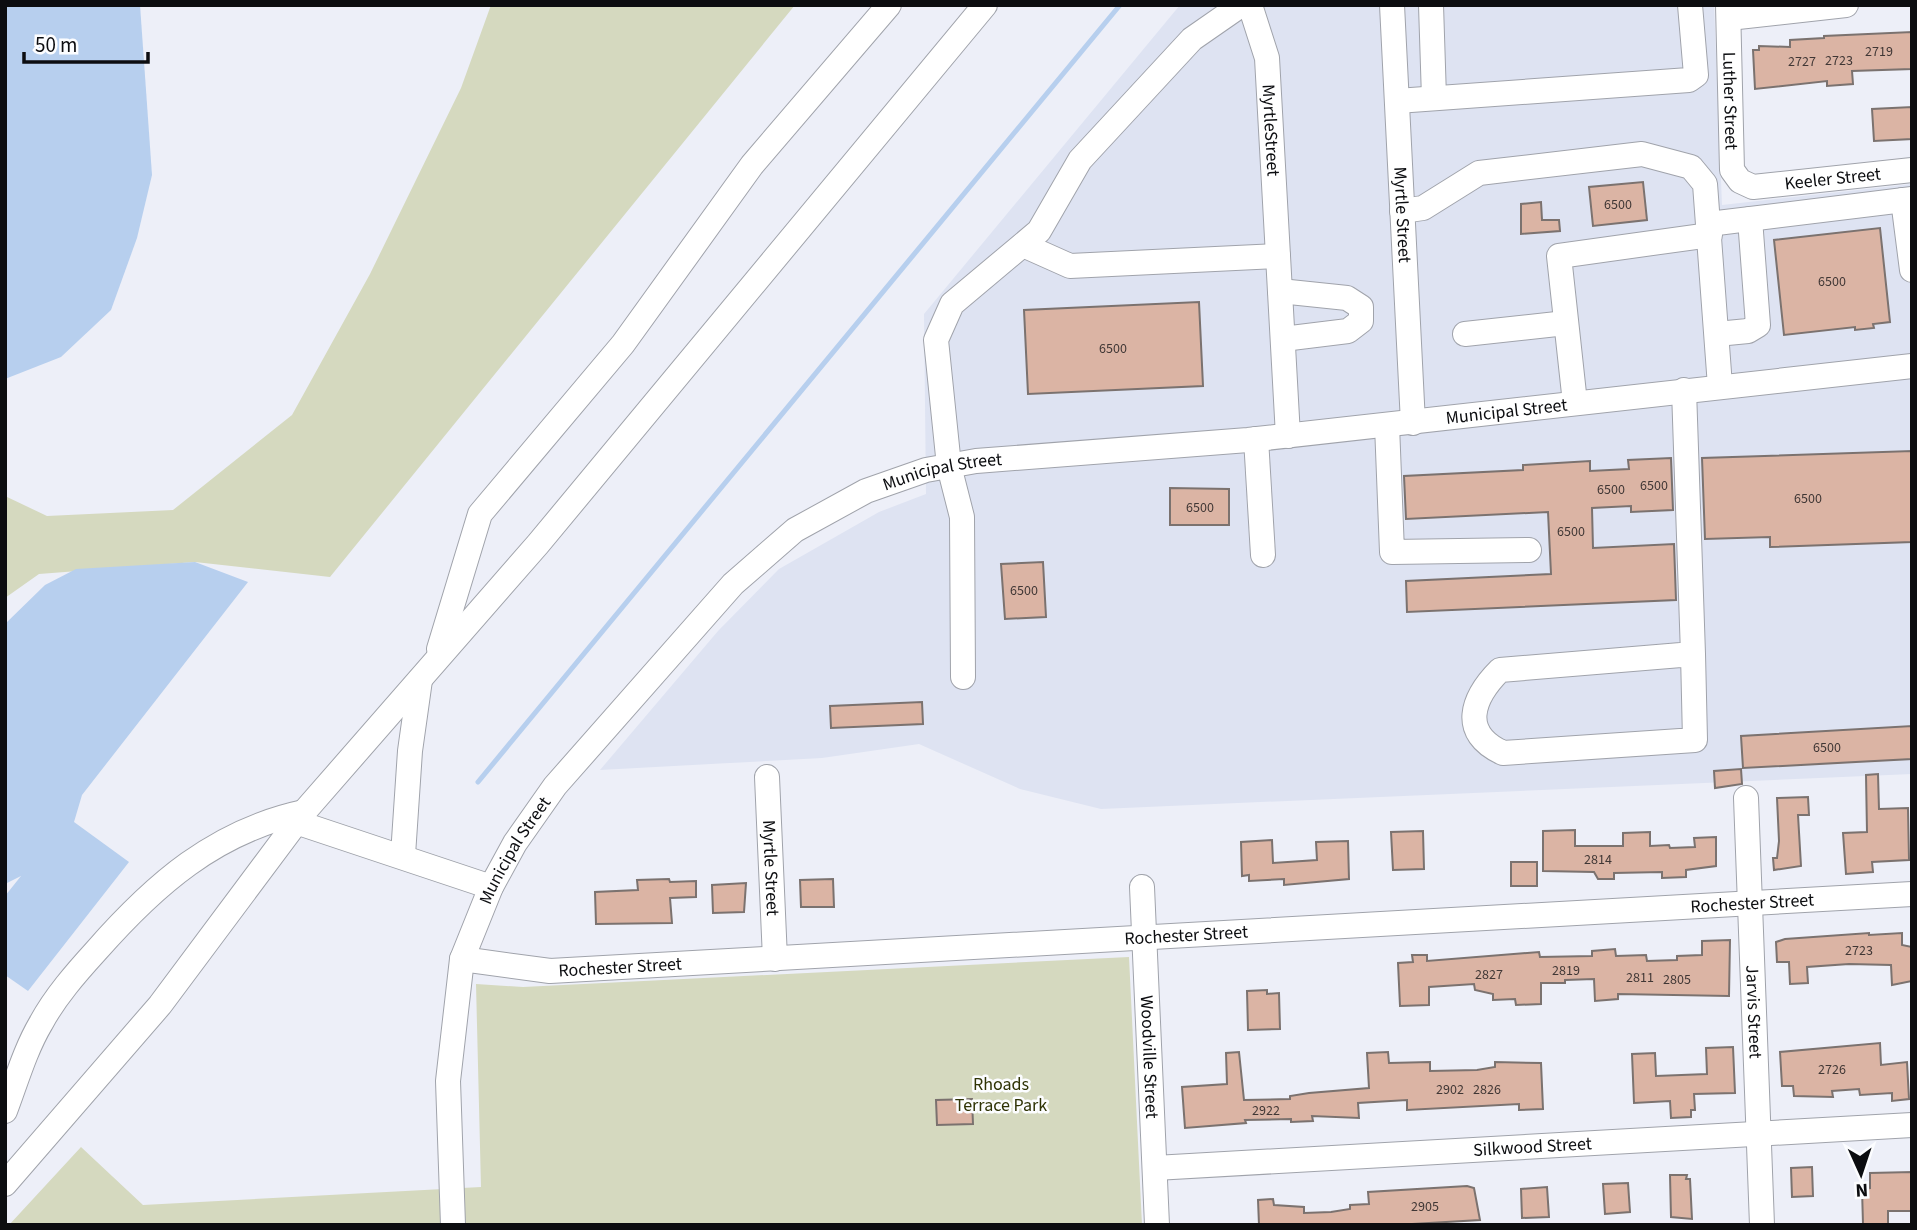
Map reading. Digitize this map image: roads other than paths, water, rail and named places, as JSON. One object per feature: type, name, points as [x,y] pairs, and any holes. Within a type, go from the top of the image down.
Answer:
[{"type":"street","points":[[436,660],[480,514],[623,344],[752,165],[889,5]]},
{"type":"street","points":[[5,1184],[160,1005],[300,817],[538,544],[985,5]]},
{"type":"street","points":[[963,677],[962,517],[949,466],[936,340],[952,304],[1039,231],[1080,160],[1192,39],[1241,5]]},
{"type":"street","name":"MyrtleStreet","points":[[1250,5],[1267,58],[1288,436]]},
{"type":"street","name":"Myrtle Street","points":[[1392,5],[1413,423]]},
{"type":"street","points":[[1431,5],[1434,98]]},
{"type":"street","points":[[1397,101],[1689,80],[1696,75],[1690,5]]},
{"type":"street","points":[[1729,11],[1846,5]]},
{"type":"street","name":"Luther Street","points":[[1729,11],[1732,170],[1740,181],[1753,187]]},
{"type":"street","points":[[1402,211],[1423,208],[1479,173],[1642,154],[1691,167],[1705,184],[1720,386]]},
{"type":"street","name":"Keeler Street","points":[[1753,187],[1912,170]]},
{"type":"street","points":[[1574,403],[1559,256],[1709,225],[1907,200],[1912,270]]},
{"type":"street","points":[[1717,334],[1748,331],[1758,325],[1750,219]]},
{"type":"street","points":[[1023,244],[1070,266],[1278,256]]},
{"type":"street","points":[[1280,291],[1347,298],[1361,307],[1361,321],[1348,331],[1283,339]]},
{"type":"street","points":[[1465,334],[1566,323]]},
{"type":"street","name":"Municipal Street","points":[[453,1225],[448,1082],[462,959],[491,887],[515,843],[555,786],[733,584],[796,530],[866,491],[926,470],[976,461],[1288,436],[1912,366]]},
{"type":"street","points":[[1684,390],[1693,654],[1695,740],[1503,753],[1487,746],[1475,730],[1474,712],[1483,687],[1500,670],[1693,654]]},
{"type":"street","points":[[1387,425],[1392,552],[1529,550]]},
{"type":"street","points":[[1256,439],[1263,555]]},
{"type":"street","points":[[403,855],[410,751],[420,680]]},
{"type":"street","name":"Myrtle Street","points":[[768,776],[775,959]]},
{"type":"street","name":"Jarvis Street","points":[[1746,798],[1762,1225]]},
{"type":"street","points":[[5,1111],[12,1074],[41,1021],[75,975],[130,912],[170,875],[216,846],[277,818],[300,817],[491,887]]},
{"type":"street","name":"Woodville Street","points":[[1142,887],[1157,1225]]},
{"type":"street","name":"Rochester Street","points":[[462,959],[550,971],[1912,894]]},
{"type":"street","name":"Silkwood Street","points":[[1155,1168],[1912,1125]]},
{"type":"water","points":[[5,5],[140,5],[152,175],[137,238],[111,310],[61,357],[5,379]]},
{"type":"water","points":[[195,562],[248,582],[82,795],[74,822],[129,862],[28,991],[5,975],[5,896],[21,876],[5,884],[5,624],[45,585],[76,569]]},
{"type":"waterway","points":[[478,782],[1120,5]]},
{"type":"park label","name":"Rhoads Terrace Park","points":[[1001,1094]]}]
